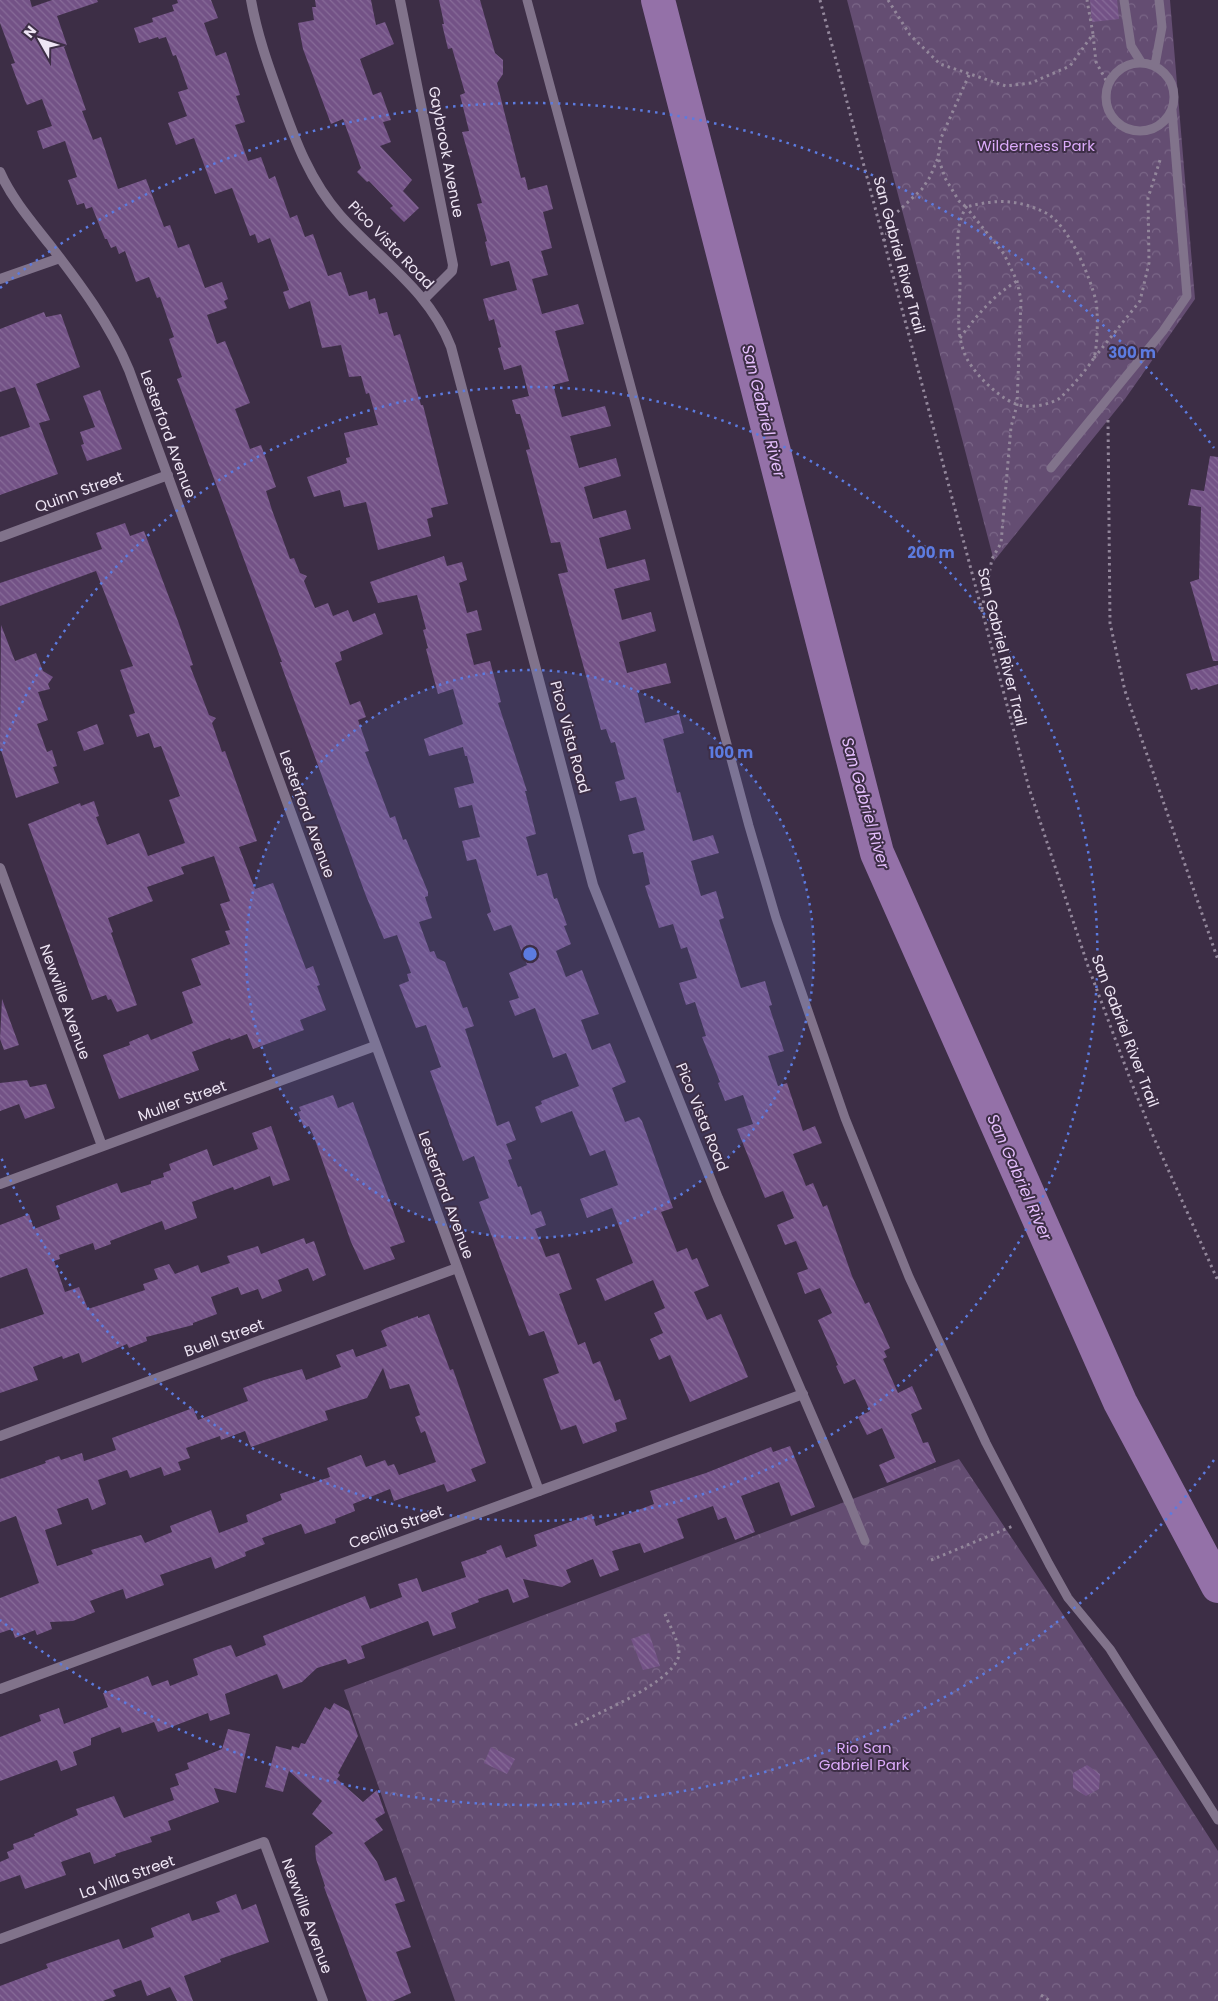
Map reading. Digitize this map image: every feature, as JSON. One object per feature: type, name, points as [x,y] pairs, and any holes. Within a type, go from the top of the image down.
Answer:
[{"type":"street","name":"Pico Vista Road","points":[[251,0],[260,44],[309,171],[340,215],[424,299],[442,326],[456,360],[593,884],[718,1198],[849,1502]]},
{"type":"street","name":"Gaybrook Avenue","points":[[400,0],[453,265],[452,270],[442,282],[424,299]]},
{"type":"street","name":"Lesterford Avenue","points":[[0,172],[14,197],[102,316],[117,342],[168,475],[539,1491]]},
{"type":"street","points":[[0,279],[60,258]]},
{"type":"street","name":"Quinn Street","points":[[0,537],[168,475]]},
{"type":"street","name":"Newville Avenue","points":[[0,868],[102,1146]]},
{"type":"street","name":"Muller Street","points":[[0,1184],[375,1046]]},
{"type":"street","name":"Buell Street","points":[[0,1436],[457,1268]]},
{"type":"street","name":"Cecilia Street","points":[[0,1689],[803,1394]]},
{"type":"street","name":"Newville Avenue","points":[[264,1842],[323,2001]]},
{"type":"street","name":"La Villa Street","points":[[0,1939],[264,1842]]},
{"type":"lane","points":[[527,0],[749,826],[788,955],[845,1118],[909,1278],[986,1443],[1048,1564],[1068,1598],[1110,1649],[1218,1820]]},
{"type":"lane","points":[[1124,0],[1131,46],[1141,62]]},
{"type":"lane","points":[[1155,65],[1162,27],[1159,0]]},
{"type":"lane","points":[[1052,468],[1163,330],[1187,296],[1172,110],[1174,89],[1163,71],[1155,65],[1141,62],[1121,68],[1108,84],[1107,106],[1112,117],[1120,125],[1131,130],[1142,131],[1154,128],[1166,119],[1172,110]]},
{"type":"lane","points":[[849,1502],[864,1541]]},
{"type":"path","name":"San Gabriel River Trail","points":[[820,0],[1029,788],[1088,966],[1154,1138],[1218,1281]]},
{"type":"path","points":[[888,0],[910,35],[940,64],[968,75],[1006,86],[1031,83],[1070,66],[1094,34]]},
{"type":"path","points":[[1087,0],[1094,34],[1096,62],[1108,84]]},
{"type":"path","points":[[884,241],[893,216],[922,189],[935,168],[941,138],[968,75]]},
{"type":"path","points":[[1094,358],[1096,302],[1071,242],[1059,224],[1048,214],[1020,203],[993,200],[966,207],[959,220],[956,248],[960,284],[957,322],[960,338],[972,368],[990,386],[1017,405],[1046,404],[1060,398],[1094,358],[1140,301],[1149,263],[1148,198],[1162,154]]},
{"type":"path","points":[[938,157],[945,178],[959,201],[1004,254],[1017,281],[1021,300],[1022,324],[1016,380],[1017,405],[1011,426],[1001,543],[992,559],[981,609]]},
{"type":"path","points":[[960,338],[975,317],[998,293],[1017,281]]},
{"type":"path","points":[[1108,399],[1110,623],[1125,691],[1218,960]]},
{"type":"path","points":[[931,1560],[1004,1531]]},
{"type":"path","points":[[575,1725],[659,1682],[669,1673],[678,1660],[679,1652],[665,1614]]},
{"type":"path","points":[[1041,1995],[1050,2001]]},
{"type":"green space","name":"Wilderness Park","points":[[847,0],[1170,0],[1195,299],[1125,399],[994,561]]},
{"type":"green space","name":"Rio San Gabriel Park","points":[[959,1459],[1131,1716],[1218,1851],[1218,2001],[455,2001],[344,1690]]},
{"type":"building","points":[[0,0],[30,0],[32,7],[52,0],[97,0],[98,2],[57,16],[67,45],[64,47],[86,110],[82,111],[93,140],[101,137],[118,189],[146,179],[164,227],[170,225],[178,248],[189,244],[205,288],[222,282],[228,299],[224,301],[227,308],[207,315],[217,344],[225,341],[250,403],[235,409],[250,449],[261,445],[276,487],[266,491],[272,510],[290,559],[294,558],[300,573],[307,576],[304,581],[315,608],[328,603],[333,616],[348,610],[353,622],[375,613],[383,634],[340,652],[342,660],[335,663],[350,705],[360,701],[366,717],[358,720],[369,751],[365,752],[390,818],[395,816],[403,840],[406,839],[428,892],[428,896],[425,897],[432,918],[419,922],[430,952],[434,951],[437,958],[445,962],[463,1008],[467,1007],[474,1026],[465,1029],[497,1126],[509,1121],[516,1140],[506,1144],[512,1159],[508,1160],[518,1187],[521,1186],[531,1215],[541,1211],[546,1225],[535,1229],[546,1257],[559,1253],[572,1289],[559,1294],[578,1345],[585,1342],[593,1364],[600,1361],[615,1401],[620,1399],[627,1419],[615,1423],[617,1431],[583,1444],[576,1425],[561,1430],[543,1379],[559,1373],[544,1331],[529,1336],[479,1202],[489,1198],[474,1156],[463,1161],[454,1137],[430,1071],[441,1067],[426,1025],[416,1028],[399,985],[409,981],[407,974],[411,973],[397,935],[384,939],[366,896],[177,379],[182,377],[169,339],[174,337],[160,297],[157,298],[149,277],[136,282],[125,251],[119,254],[116,246],[111,248],[107,239],[105,239],[92,207],[86,209],[84,203],[77,205],[68,180],[77,177],[65,141],[43,149],[37,131],[52,126],[42,99],[27,105],[25,101],[11,64],[15,63],[0,23]]},
{"type":"building","points":[[177,0],[211,0],[218,18],[204,23],[216,56],[226,52],[240,95],[236,96],[245,122],[235,125],[248,161],[261,157],[269,179],[275,176],[290,218],[297,215],[305,237],[313,234],[328,276],[341,272],[349,296],[367,291],[369,300],[375,298],[379,314],[387,312],[394,336],[400,334],[421,405],[423,405],[448,504],[431,508],[433,517],[427,519],[431,536],[378,550],[366,502],[344,507],[340,490],[314,497],[307,477],[347,463],[346,458],[350,457],[344,433],[378,425],[369,393],[366,394],[361,376],[349,377],[341,345],[322,348],[310,301],[289,309],[283,292],[289,290],[270,238],[258,243],[255,234],[250,236],[232,188],[215,194],[194,138],[176,145],[168,123],[187,116],[178,92],[188,89],[176,55],[173,56],[166,37],[159,39],[158,37],[139,43],[134,28],[153,22],[152,18],[174,11],[172,5],[178,3]]},
{"type":"building","points":[[315,0],[371,0],[376,25],[385,22],[394,44],[360,59],[373,95],[381,92],[391,120],[383,122],[391,142],[380,146],[412,180],[403,191],[419,208],[404,222],[390,208],[393,206],[369,181],[367,182],[357,172],[361,168],[343,119],[331,124],[303,49],[298,23],[314,20],[312,7],[316,7]]},
{"type":"building","points":[[439,0],[480,0],[495,53],[503,60],[503,74],[497,83],[521,178],[525,177],[528,190],[547,185],[553,209],[543,212],[552,248],[541,251],[548,275],[532,279],[542,314],[578,304],[584,324],[555,331],[569,381],[553,385],[562,417],[605,406],[611,426],[570,436],[579,468],[616,458],[621,476],[584,487],[593,519],[626,510],[631,529],[599,538],[607,569],[645,559],[650,580],[614,589],[622,620],[651,612],[656,631],[619,642],[627,673],[666,663],[671,683],[637,691],[645,723],[679,714],[684,733],[663,739],[677,793],[680,792],[693,841],[713,835],[719,853],[691,861],[701,896],[716,891],[724,918],[719,920],[741,988],[765,981],[772,1005],[769,1006],[784,1051],[768,1056],[778,1086],[787,1083],[803,1131],[815,1126],[822,1143],[793,1154],[806,1186],[813,1183],[823,1207],[827,1205],[852,1276],[865,1304],[869,1302],[890,1348],[884,1351],[887,1357],[883,1359],[898,1393],[912,1386],[922,1409],[911,1414],[923,1443],[928,1442],[936,1462],[887,1483],[879,1465],[895,1458],[882,1428],[867,1435],[858,1417],[870,1411],[855,1379],[844,1384],[836,1366],[838,1365],[818,1320],[832,1313],[820,1288],[805,1294],[797,1273],[808,1269],[796,1241],[785,1245],[777,1225],[794,1218],[783,1191],[765,1198],[737,1129],[753,1124],[743,1095],[725,1101],[718,1083],[720,1082],[702,1037],[706,1036],[695,1002],[686,1005],[679,983],[697,978],[687,947],[681,949],[673,924],[659,928],[645,886],[650,884],[643,852],[633,854],[628,835],[645,830],[636,797],[620,801],[615,782],[625,779],[615,742],[611,743],[606,729],[601,730],[558,574],[568,572],[560,542],[551,543],[526,450],[530,449],[520,414],[516,414],[512,400],[529,396],[521,365],[504,370],[498,348],[501,347],[494,319],[489,321],[483,299],[517,290],[509,261],[491,266],[485,242],[487,241],[477,204],[482,203],[462,132],[469,131],[460,95],[465,93],[452,48],[448,49]]},
{"type":"building","points":[[1090,0],[1117,0],[1119,19],[1092,22]]},
{"type":"building","points":[[44,312],[46,317],[61,314],[80,367],[36,384],[50,420],[39,423],[58,474],[0,495],[0,437],[30,427],[15,387],[0,392],[0,329]]},
{"type":"building","points":[[100,390],[122,449],[87,461],[81,445],[84,444],[80,432],[95,427],[83,396]]},
{"type":"building","points":[[1210,456],[1218,457],[1218,661],[1213,661],[1190,582],[1199,579],[1201,507],[1188,505],[1191,489],[1204,491]]},
{"type":"building","points":[[125,523],[130,536],[144,531],[193,665],[190,666],[209,715],[216,718],[212,723],[222,752],[225,751],[257,841],[239,847],[255,889],[273,883],[306,969],[313,966],[320,985],[317,986],[326,1010],[300,1020],[304,1030],[253,1049],[247,1034],[192,1052],[199,1070],[119,1099],[103,1055],[130,1045],[129,1042],[148,1034],[151,1040],[193,1023],[182,992],[201,985],[191,959],[230,944],[225,931],[230,930],[220,904],[230,901],[214,856],[181,867],[184,874],[147,887],[153,901],[108,918],[113,932],[111,933],[137,1005],[117,1012],[111,999],[108,1000],[106,995],[92,1000],[28,824],[80,803],[81,806],[94,801],[99,816],[96,817],[107,845],[139,833],[148,856],[185,843],[169,800],[180,796],[161,746],[154,748],[149,733],[137,737],[129,715],[135,713],[120,670],[133,666],[96,571],[0,606],[0,583],[102,549],[96,533]]},
{"type":"building","points":[[444,556],[447,566],[462,562],[467,580],[459,583],[467,613],[477,610],[482,630],[466,634],[474,665],[490,661],[501,702],[498,703],[527,791],[525,791],[536,834],[526,837],[537,876],[547,873],[554,899],[557,898],[567,925],[564,926],[571,944],[556,951],[566,977],[582,970],[599,1014],[581,1020],[592,1050],[610,1043],[626,1082],[612,1088],[625,1122],[639,1117],[642,1121],[673,1208],[661,1212],[677,1252],[687,1248],[692,1260],[697,1258],[709,1286],[694,1292],[707,1320],[721,1314],[748,1377],[690,1402],[670,1355],[659,1360],[650,1339],[663,1333],[654,1313],[665,1308],[653,1280],[605,1301],[596,1279],[633,1263],[612,1208],[587,1218],[580,1199],[618,1185],[605,1150],[590,1156],[572,1111],[541,1123],[535,1107],[542,1104],[541,1101],[579,1086],[566,1053],[553,1058],[535,1008],[515,1016],[509,1001],[519,998],[509,973],[527,965],[511,925],[494,931],[487,914],[491,912],[476,859],[467,861],[462,841],[480,837],[472,805],[459,808],[454,788],[474,783],[463,747],[429,756],[424,739],[463,724],[453,689],[438,694],[426,649],[428,648],[423,630],[426,629],[417,595],[378,603],[370,582]]},
{"type":"building","points":[[1,625],[15,661],[36,653],[43,671],[53,677],[48,684],[50,689],[38,692],[48,720],[37,724],[47,752],[52,750],[57,766],[53,767],[59,783],[16,798],[0,747]]},
{"type":"building","points":[[1218,665],[1218,684],[1198,690],[1197,688],[1191,690],[1186,674]]},
{"type":"building","points":[[97,724],[104,744],[84,751],[77,732]]},
{"type":"building","points":[[2,999],[19,1045],[4,1050],[0,1039]]},
{"type":"building","points":[[27,1080],[30,1087],[46,1084],[55,1108],[25,1119],[19,1104],[0,1111],[0,1083]]},
{"type":"building","points":[[333,1095],[338,1108],[353,1102],[405,1242],[390,1247],[395,1259],[364,1270],[351,1242],[314,1137],[309,1126],[304,1128],[298,1112],[301,1111],[299,1107]]},
{"type":"building","points":[[271,1126],[290,1180],[273,1186],[270,1176],[234,1190],[233,1187],[192,1202],[197,1218],[165,1230],[162,1221],[110,1241],[111,1244],[95,1250],[93,1243],[59,1255],[60,1259],[54,1261],[65,1292],[79,1287],[88,1309],[145,1290],[143,1284],[158,1279],[154,1269],[169,1264],[175,1274],[198,1265],[201,1273],[230,1263],[227,1256],[258,1246],[261,1254],[304,1238],[306,1244],[314,1241],[326,1275],[313,1281],[308,1268],[278,1280],[282,1291],[262,1299],[258,1289],[241,1295],[238,1287],[211,1297],[217,1314],[193,1323],[193,1325],[146,1337],[147,1341],[129,1348],[127,1344],[82,1363],[79,1353],[63,1359],[62,1356],[33,1367],[38,1380],[0,1393],[0,1329],[44,1314],[27,1268],[0,1278],[0,1225],[29,1214],[34,1229],[60,1219],[56,1206],[117,1183],[121,1193],[151,1184],[151,1181],[164,1177],[163,1173],[171,1170],[169,1164],[207,1149],[213,1166],[258,1149],[252,1133]]},
{"type":"building","points":[[429,1314],[450,1370],[453,1369],[486,1463],[471,1469],[476,1481],[447,1492],[444,1484],[394,1501],[390,1489],[353,1504],[355,1511],[335,1519],[336,1523],[305,1534],[301,1524],[262,1538],[265,1544],[245,1552],[246,1556],[215,1569],[211,1557],[160,1575],[164,1585],[126,1599],[123,1589],[90,1601],[95,1612],[73,1621],[50,1622],[52,1629],[37,1635],[35,1630],[15,1638],[12,1629],[0,1633],[0,1598],[39,1583],[16,1516],[0,1522],[0,1479],[46,1463],[45,1461],[59,1456],[61,1460],[82,1453],[84,1461],[116,1450],[112,1438],[193,1408],[198,1420],[248,1401],[243,1388],[264,1380],[302,1369],[306,1380],[341,1367],[336,1355],[353,1349],[356,1357],[387,1346],[381,1331],[418,1316],[418,1318]],"holes":[[[383,1368],[390,1389],[409,1384],[420,1415],[415,1417],[421,1433],[425,1431],[436,1462],[399,1475],[394,1464],[388,1466],[385,1460],[366,1467],[361,1455],[327,1468],[330,1477],[280,1494],[282,1500],[246,1515],[248,1522],[219,1533],[211,1510],[170,1526],[172,1532],[145,1543],[141,1535],[91,1550],[93,1554],[57,1566],[45,1530],[62,1524],[57,1509],[88,1498],[92,1510],[106,1504],[98,1480],[127,1470],[130,1478],[161,1467],[164,1476],[181,1470],[178,1462],[190,1458],[186,1448],[220,1436],[221,1440],[245,1431],[251,1447],[328,1420],[325,1411],[367,1398]]]},
{"type":"building","points":[[790,1446],[815,1507],[791,1516],[779,1482],[741,1496],[755,1532],[735,1540],[726,1517],[718,1520],[713,1506],[677,1519],[684,1538],[682,1539],[644,1553],[640,1543],[612,1551],[619,1570],[600,1577],[593,1559],[566,1570],[571,1582],[562,1587],[523,1579],[529,1597],[513,1603],[508,1589],[478,1599],[479,1602],[451,1613],[456,1628],[433,1636],[428,1621],[361,1646],[365,1658],[348,1664],[346,1659],[317,1668],[302,1682],[283,1689],[277,1674],[225,1694],[230,1714],[210,1721],[208,1713],[158,1732],[154,1722],[122,1733],[120,1727],[91,1738],[91,1745],[73,1752],[77,1765],[61,1771],[57,1760],[0,1781],[0,1737],[41,1721],[39,1715],[59,1708],[64,1724],[108,1707],[103,1693],[148,1676],[152,1686],[168,1680],[170,1686],[198,1675],[193,1659],[216,1650],[231,1645],[236,1657],[266,1645],[263,1636],[365,1596],[370,1609],[402,1597],[398,1584],[417,1578],[422,1592],[466,1577],[461,1562],[487,1553],[486,1551],[501,1545],[506,1558],[537,1546],[534,1535],[592,1514],[596,1526],[654,1504],[650,1491],[706,1473],[771,1447],[773,1452]]},
{"type":"building","points":[[649,1633],[660,1666],[643,1670],[631,1639]]},
{"type":"building","points":[[334,1703],[349,1711],[358,1736],[338,1773],[340,1775],[337,1779],[363,1802],[377,1790],[385,1813],[375,1819],[383,1830],[364,1843],[377,1862],[385,1881],[396,1877],[405,1901],[395,1904],[411,1947],[396,1952],[411,1993],[393,2001],[367,2001],[324,1887],[316,1859],[315,1846],[333,1833],[312,1814],[322,1801],[289,1771],[283,1792],[265,1787],[276,1746],[291,1750],[292,1746],[299,1748],[301,1743],[305,1744],[325,1707],[330,1710]]},
{"type":"building","points":[[228,1729],[250,1734],[236,1793],[214,1788],[219,1802],[168,1821],[171,1830],[150,1837],[152,1842],[115,1854],[116,1856],[94,1864],[90,1852],[61,1862],[66,1875],[25,1889],[20,1875],[0,1882],[0,1862],[9,1858],[7,1852],[14,1849],[13,1844],[35,1836],[34,1834],[78,1815],[76,1809],[114,1796],[124,1818],[174,1800],[170,1788],[179,1785],[175,1774],[189,1769],[187,1763],[222,1749]]},
{"type":"building","points":[[491,1747],[515,1759],[507,1774],[484,1763]]},
{"type":"building","points":[[1087,1765],[1100,1774],[1099,1789],[1086,1796],[1073,1788],[1073,1773]]},
{"type":"building","points":[[236,1894],[242,1910],[256,1904],[269,1942],[220,1959],[221,1962],[184,1976],[193,2001],[177,2001],[170,1987],[147,1996],[141,1980],[113,1990],[116,1996],[103,2001],[0,2001],[0,1986],[48,1968],[46,1964],[119,1939],[123,1949],[154,1937],[151,1928],[189,1913],[192,1921],[220,1912],[216,1902]]},
{"type":"waterway","name":"San Gabriel River","points":[[658,0],[877,853],[1120,1402],[1218,1586]]}]
